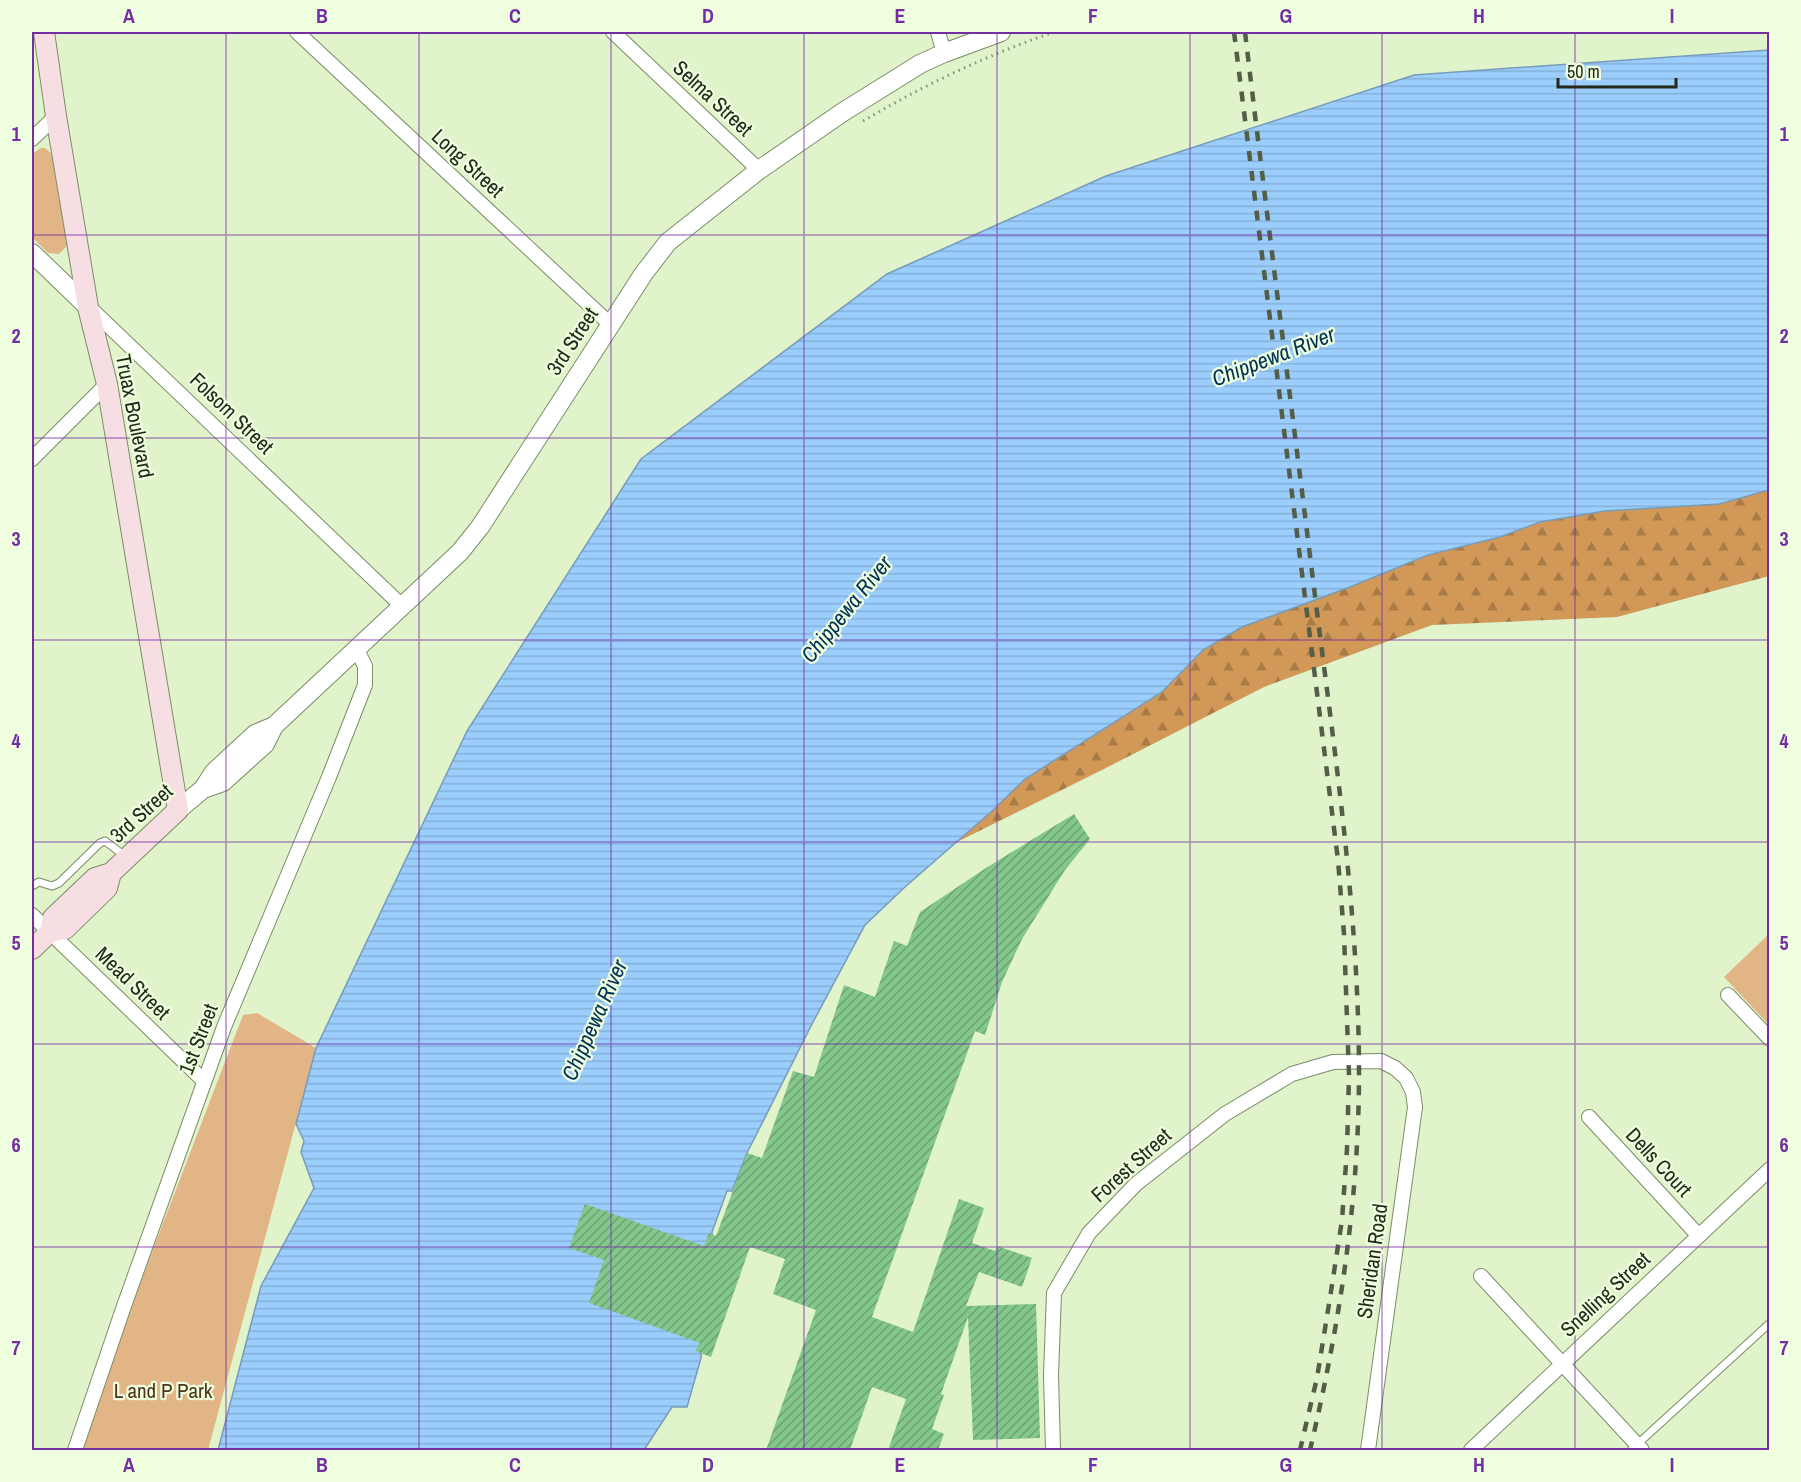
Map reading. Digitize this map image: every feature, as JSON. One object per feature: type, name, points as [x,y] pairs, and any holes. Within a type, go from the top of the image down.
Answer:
[{"type":"main road","name":"Truax Boulevard","points":[[44,32],[88,307],[107,384],[178,810]]},
{"type":"main road","name":"3rd Street","points":[[32,949],[50,932],[53,918],[95,878],[111,873],[178,810]]},
{"type":"street","name":"Long Street","points":[[297,32],[611,325]]},
{"type":"street","name":"Selma Street","points":[[613,32],[759,170]]},
{"type":"street","points":[[938,32],[944,53]]},
{"type":"street","name":"3rd Street","points":[[178,810],[203,789],[223,782],[265,744],[274,726],[460,552],[480,527],[656,255],[668,242],[759,170],[892,81],[944,53],[1001,32]]},
{"type":"street","points":[[32,139],[56,116]]},
{"type":"street","name":"Folsom Street","points":[[32,253],[402,606]]},
{"type":"street","points":[[32,459],[107,384]]},
{"type":"street","name":"1st Street","points":[[75,1450],[224,1027],[365,685],[365,666],[357,650]]},
{"type":"street","name":"Mead Street","points":[[32,915],[204,1081]]},
{"type":"street","points":[[1728,995],[1770,1039]]},
{"type":"street","name":"Forest Street","points":[[1053,1450],[1051,1375],[1054,1293],[1089,1233],[1136,1184],[1216,1121],[1292,1074],[1333,1062],[1369,1060],[1381,1061],[1395,1068],[1406,1078]]},
{"type":"street","name":"Sheridan Road","points":[[1368,1450],[1415,1107],[1413,1092],[1406,1078]]},
{"type":"street","name":"Dells Court","points":[[1589,1117],[1698,1235]]},
{"type":"street","name":"Snelling Street","points":[[1471,1450],[1770,1169]]},
{"type":"street","points":[[1481,1276],[1562,1363],[1636,1449]]},
{"type":"lane","points":[[32,874],[39,882],[52,886],[59,883],[100,843],[105,841],[127,857]]},
{"type":"lane","points":[[32,886],[39,882]]},
{"type":"lane","points":[[1636,1449],[1770,1323]]},
{"type":"path","points":[[855,126],[911,93],[958,70],[1054,32]]},
{"type":"green space","points":[[45,148],[54,156],[68,245],[59,254],[48,253],[32,237],[32,154]]},
{"type":"green space","points":[[1769,490],[1769,576],[1617,617],[1432,625],[1264,687],[955,843],[1025,779],[1162,692],[1203,650],[1242,627],[1428,555],[1500,537],[1540,522],[1605,511],[1719,504]]},
{"type":"green space","points":[[1769,934],[1769,1025],[1724,977]]},
{"type":"green space","name":"L and P Park","points":[[257,1013],[316,1048],[208,1450],[76,1450],[243,1015]]},
{"type":"water","name":"Chippewa River","points":[[1769,50],[1769,490],[1719,504],[1605,511],[1540,522],[1500,537],[1428,555],[1242,627],[1203,650],[1162,692],[1025,779],[865,925],[747,1153],[732,1191],[727,1191],[712,1232],[701,1358],[687,1407],[672,1407],[644,1450],[218,1450],[261,1286],[314,1188],[301,1152],[304,1141],[296,1124],[316,1048],[467,731],[641,459],[887,274],[1106,176],[1414,75]]},
{"type":"building","points":[[1074,814],[1090,839],[1065,870],[1022,939],[1002,982],[985,1035],[975,1031],[872,1317],[913,1332],[959,1199],[984,1208],[972,1243],[995,1251],[997,1246],[1032,1258],[1022,1287],[979,1272],[966,1306],[1036,1304],[1040,1438],[973,1440],[968,1317],[941,1394],[944,1395],[932,1429],[944,1434],[938,1450],[888,1450],[906,1399],[872,1387],[850,1450],[766,1450],[816,1310],[773,1294],[785,1259],[750,1247],[711,1357],[695,1351],[700,1343],[589,1303],[604,1260],[569,1248],[585,1204],[704,1246],[709,1233],[716,1236],[747,1153],[762,1158],[793,1071],[814,1077],[844,985],[875,997],[894,941],[907,946],[920,912]]},
{"type":"railway","points":[[1234,32],[1338,860],[1344,934],[1349,1076],[1342,1220],[1317,1378],[1300,1450]]},
{"type":"railway","points":[[1245,32],[1344,830],[1358,1013],[1358,1122],[1351,1216],[1330,1357],[1310,1450]]}]
